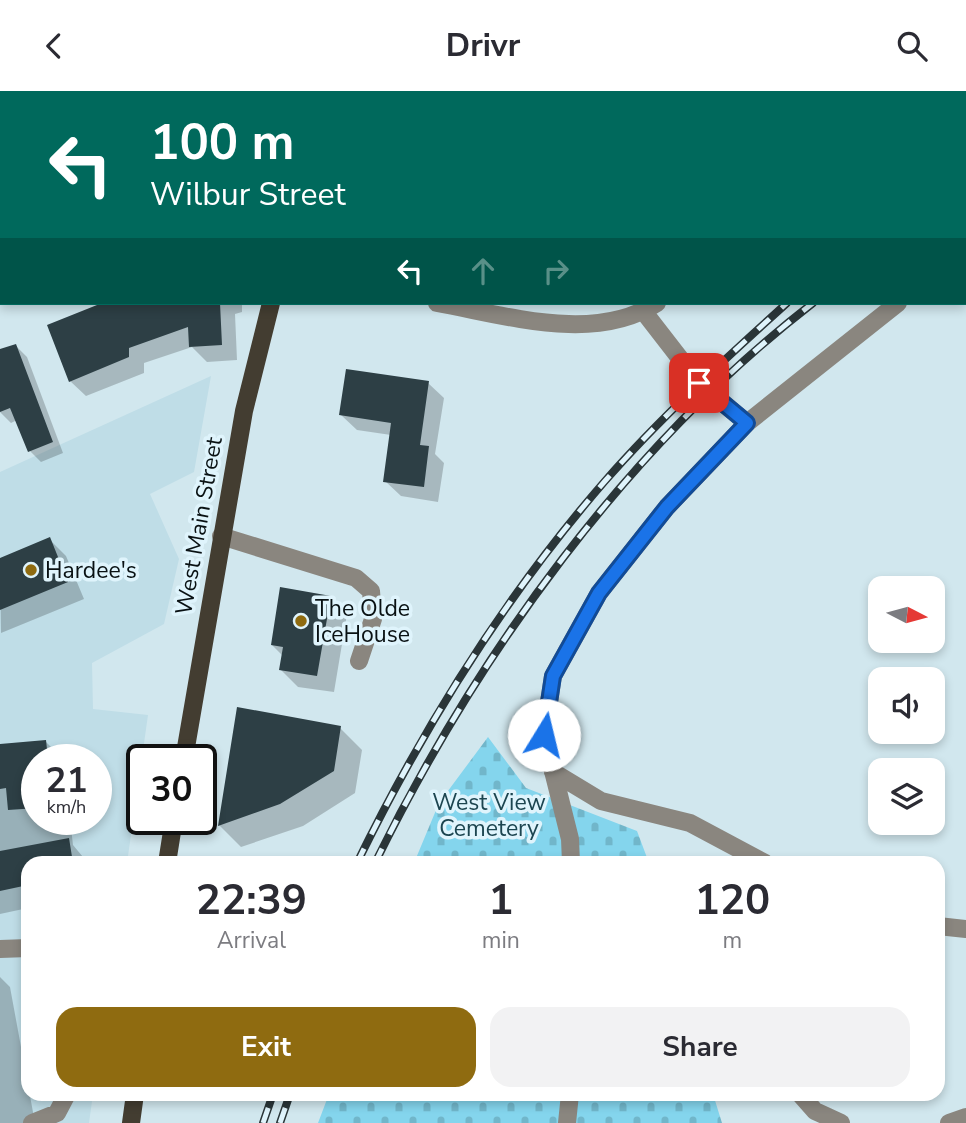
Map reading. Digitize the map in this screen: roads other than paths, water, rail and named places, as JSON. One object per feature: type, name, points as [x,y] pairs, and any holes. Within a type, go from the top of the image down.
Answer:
[{"type":"main road","name":"West Main Street","points":[[186,744],[244,411],[270,305]]},
{"type":"main road","points":[[168,856],[171,835]]},
{"type":"main road","points":[[131,1123],[134,1101]]},
{"type":"street","points":[[461,305],[510,309],[578,324],[614,321],[650,307],[699,383],[747,423]]},
{"type":"street","points":[[571,856],[570,839],[544,735],[553,676],[599,593],[667,507],[747,423],[895,305]]},
{"type":"street","points":[[221,536],[356,578],[372,591],[373,619],[359,661]]},
{"type":"street","points":[[553,772],[601,801],[690,823],[752,856]]},
{"type":"street","points":[[945,927],[966,929]]},
{"type":"street","points":[[0,949],[21,948]]},
{"type":"street","points":[[32,1123],[57,1114],[64,1101]]},
{"type":"street","points":[[567,1123],[569,1101]]},
{"type":"street","points":[[806,1101],[815,1111],[841,1123]]},
{"type":"street","points":[[949,1123],[966,1117]]},
{"type":"railway","points":[[361,856],[439,712],[500,616],[533,570],[605,481],[648,434],[785,305]]},
{"type":"railway","points":[[379,856],[461,707],[510,631],[563,558],[620,488],[681,422],[745,360],[811,305]]},
{"type":"railway","points":[[263,1123],[271,1101]]},
{"type":"railway","points":[[280,1123],[288,1101]]},
{"type":"place","name":"Hardee's","points":[[31,570]]},
{"type":"place","name":"The Olde IceHouse","points":[[301,621]]},
{"type":"park label","name":"West View Cemetery","points":[[489,815]]}]
